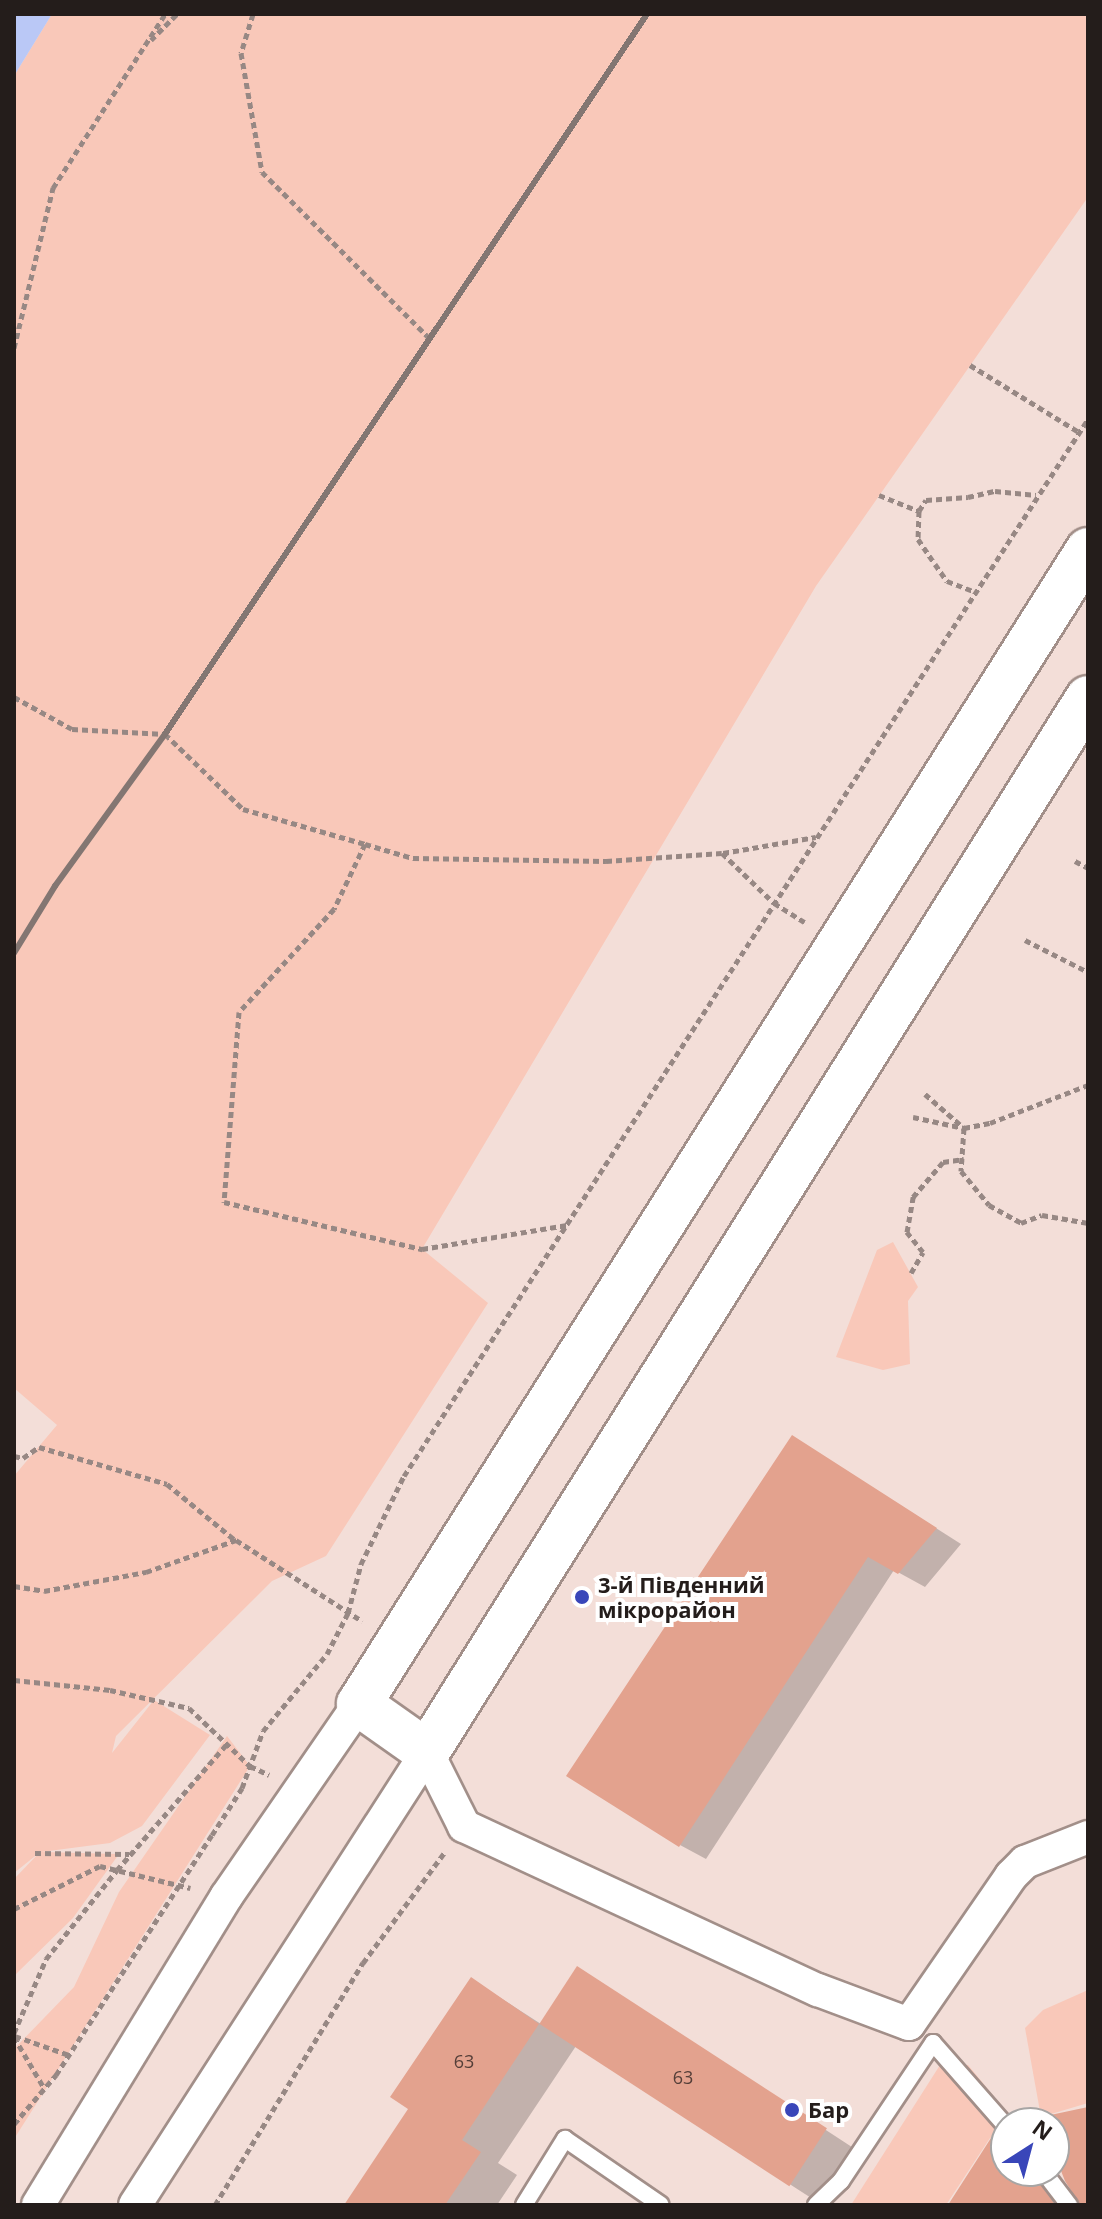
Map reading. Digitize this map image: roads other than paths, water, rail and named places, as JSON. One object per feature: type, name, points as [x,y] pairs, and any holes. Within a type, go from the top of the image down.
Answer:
[{"type":"street","points":[[38,2205],[226,1897],[359,1704],[1088,550]]},
{"type":"street","points":[[135,2205],[427,1752],[1088,698]]},
{"type":"street","points":[[359,1704],[427,1752],[464,1826],[818,1990],[921,2033],[1011,1876],[1034,1858],[1088,1837]]},
{"type":"lane","points":[[816,2205],[841,2181],[921,2033],[990,2108]]},
{"type":"lane","points":[[524,2205],[565,2139],[661,2205]]},
{"type":"lane","points":[[1055,2187],[1069,2205]]},
{"type":"water","points":[[14,14],[52,14],[14,76]]},
{"type":"railway","points":[[14,953],[55,886],[165,734],[647,14]]},
{"type":"place","name":"3-й Південний мікрорайон","points":[[582,1597]]},
{"type":"place","name":"Бар","points":[[792,2110]]}]
